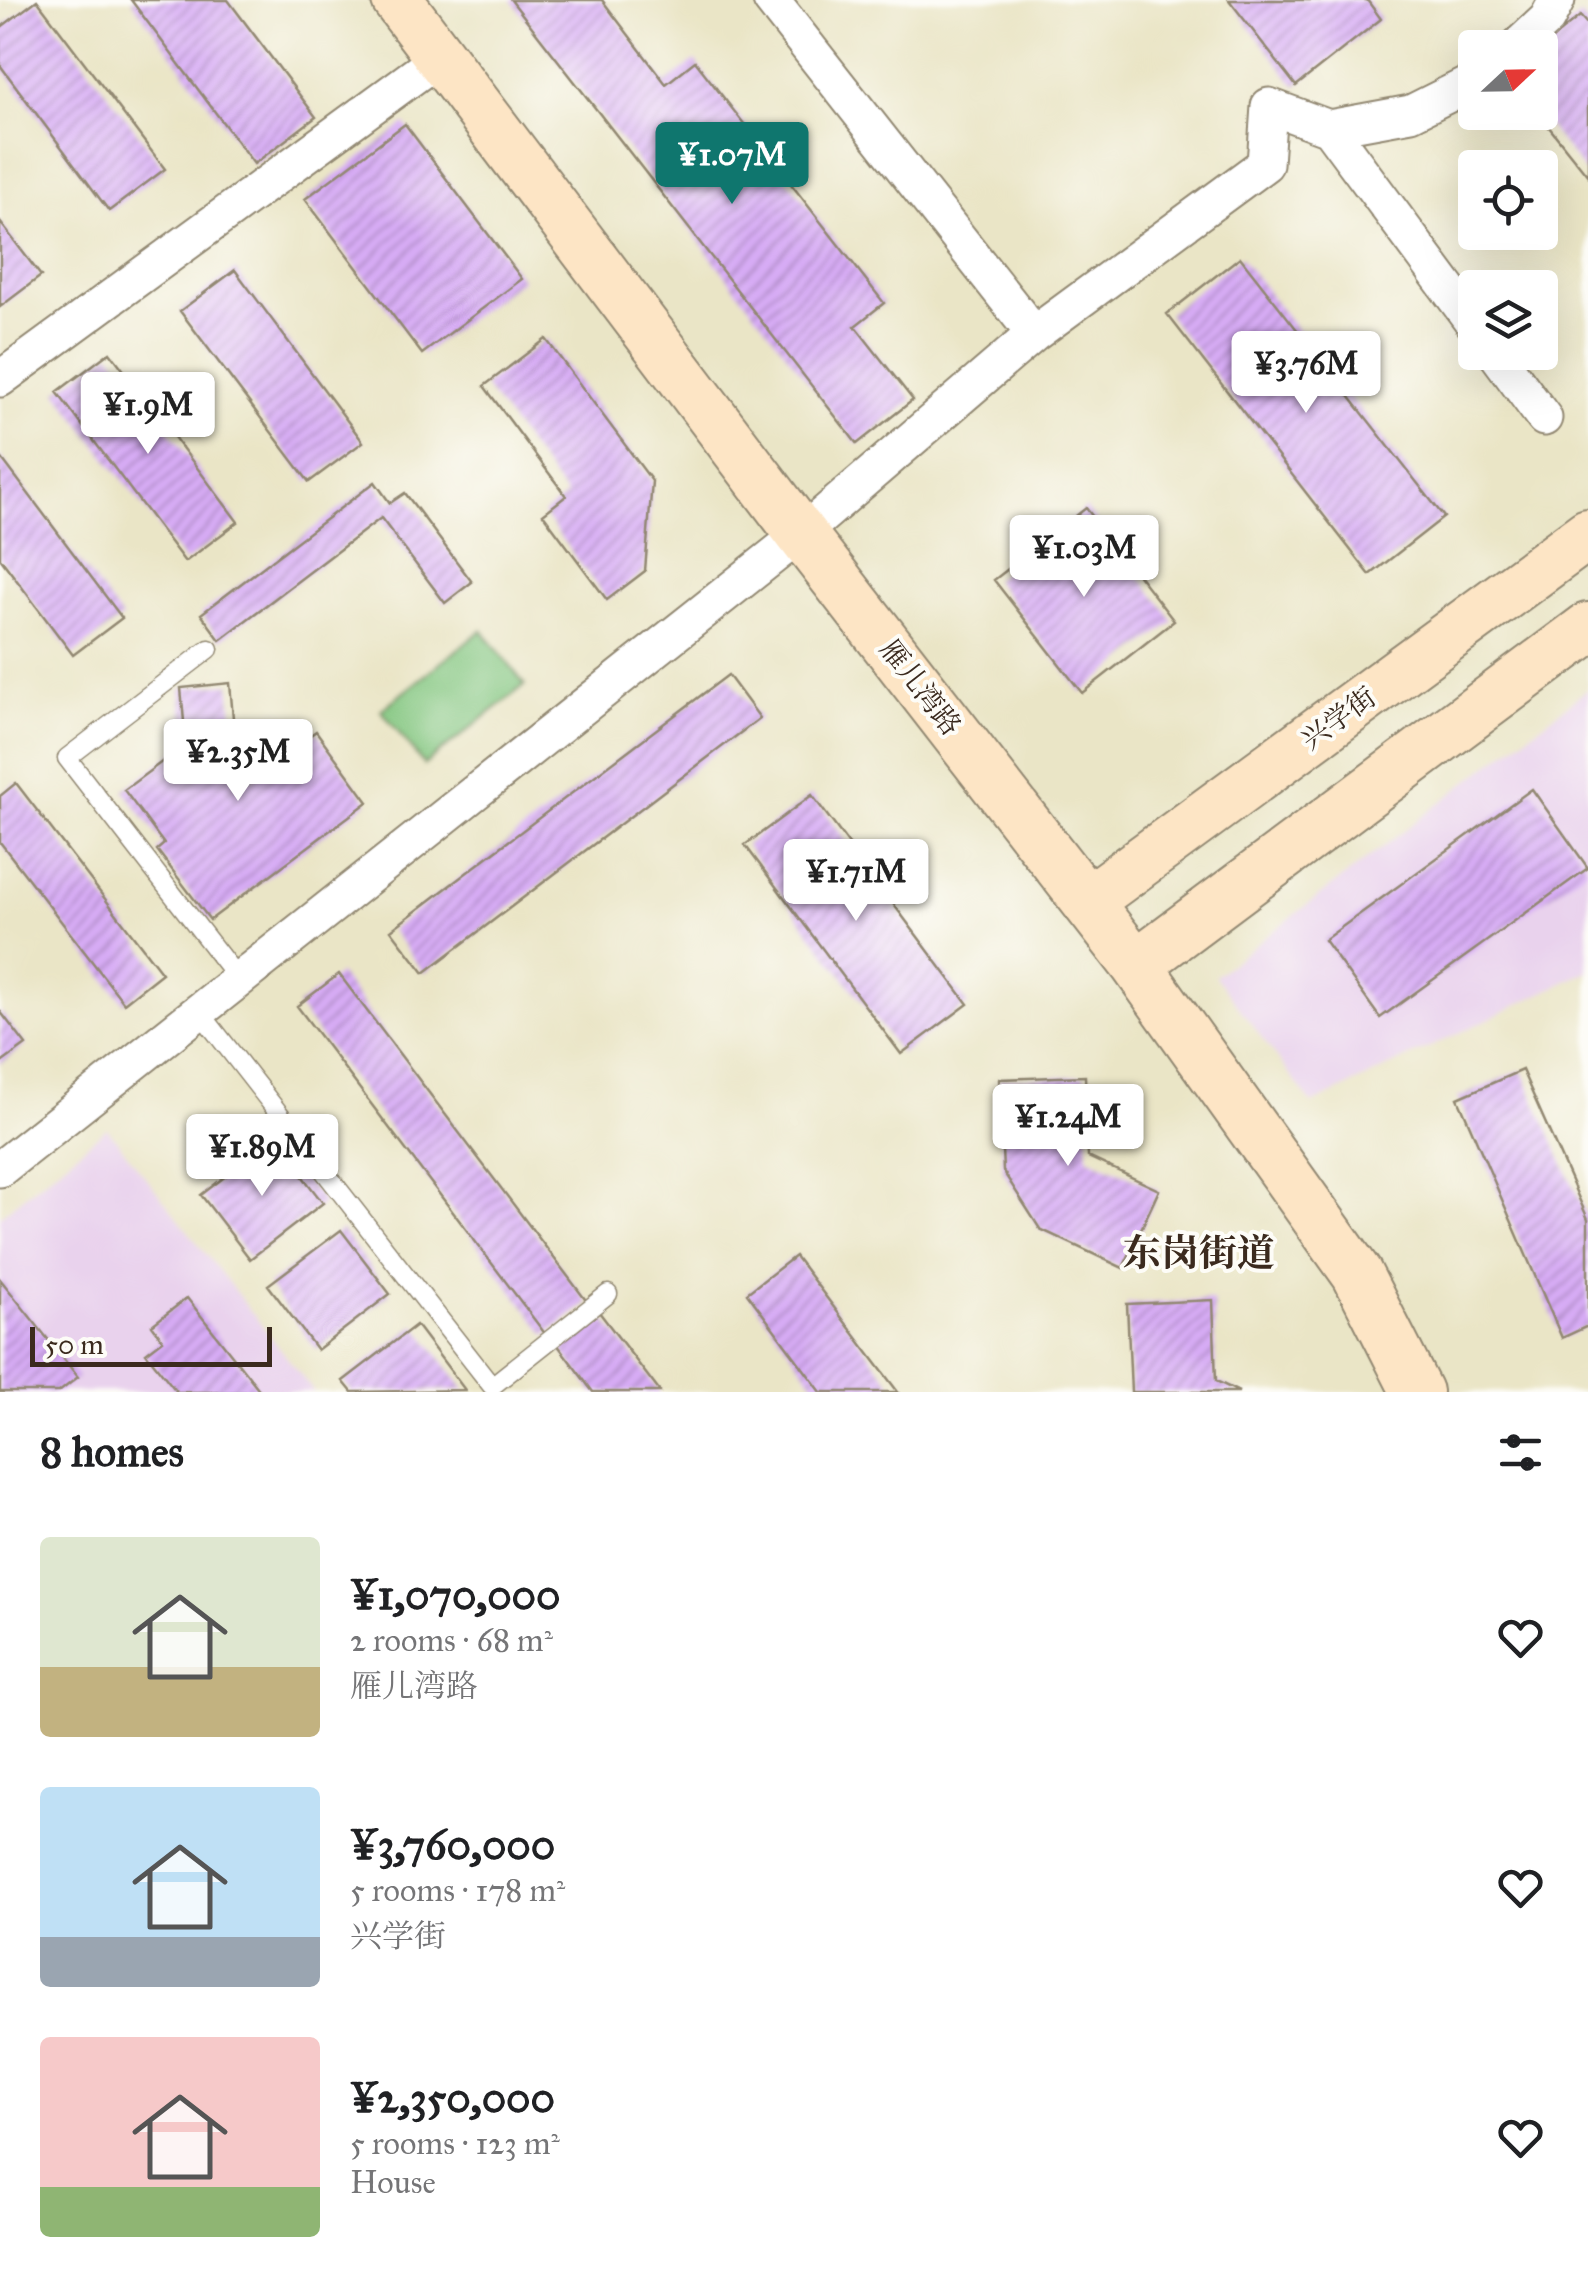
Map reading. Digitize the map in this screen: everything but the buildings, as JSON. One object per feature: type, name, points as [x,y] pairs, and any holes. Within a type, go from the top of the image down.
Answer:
[{"type":"main road","name":"雁儿湾路","points":[[398,0],[801,534],[1136,965],[1357,1274],[1417,1392]]},
{"type":"main road","name":"兴学街","points":[[1088,902],[1588,534]]},
{"type":"main road","points":[[1136,965],[1588,628]]},
{"type":"street","points":[[771,0],[1034,334]]},
{"type":"street","points":[[1535,30],[1558,0]]},
{"type":"street","points":[[0,379],[440,57]]},
{"type":"street","points":[[0,1169],[801,534],[1034,334],[1266,164],[1269,106],[1329,128],[1412,113],[1458,90]]},
{"type":"street","points":[[1329,128],[1458,302]]},
{"type":"street","points":[[1508,370],[1544,418]]},
{"type":"lane","points":[[209,649],[67,758],[238,980]]},
{"type":"lane","points":[[199,1012],[492,1386],[608,1294]]},
{"type":"shaded area","points":[[1588,689],[1588,971],[1312,1104],[1215,976]]},
{"type":"shaded area","points":[[107,1128],[314,1392],[0,1392],[0,1216]]},
{"type":"green space","points":[[482,630],[525,685],[424,765],[381,710]]},
{"type":"district","name":"东岗街道","points":[[1199,1253]]}]
